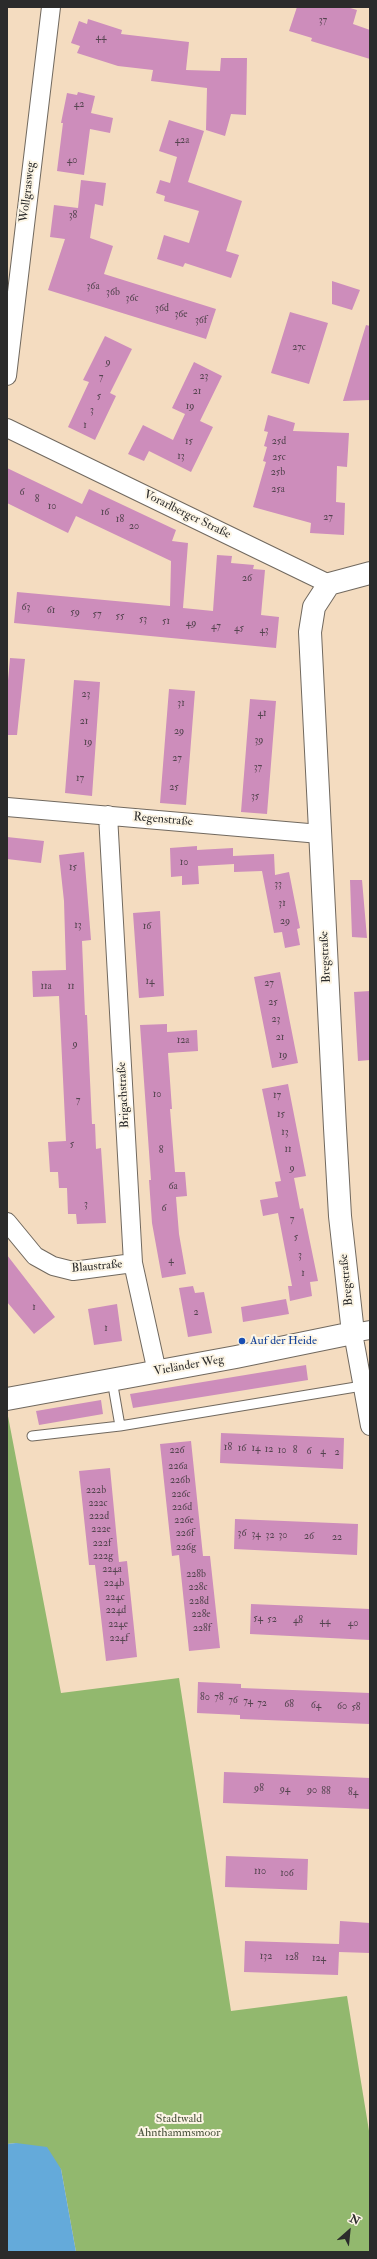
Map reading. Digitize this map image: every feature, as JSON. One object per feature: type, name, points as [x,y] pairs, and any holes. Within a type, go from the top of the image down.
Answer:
[{"type":"street","name":"Wollgrasweg","points":[[7,376],[50,7]]},
{"type":"street","name":"Vorarlberger Straße","points":[[7,428],[329,584]]},
{"type":"street","points":[[329,584],[370,573]]},
{"type":"street","name":"Bregstraße","points":[[329,584],[314,607],[310,632],[339,1201],[361,1332]]},
{"type":"street","name":"Regenstraße","points":[[7,807],[320,834]]},
{"type":"street","name":"Brigachstraße","points":[[108,815],[133,1263],[157,1372]]},
{"type":"street","name":"Blaustraße","points":[[7,1222],[35,1256],[53,1266],[73,1271],[133,1263]]},
{"type":"street","points":[[361,1332],[362,1386],[370,1426]]},
{"type":"street","name":"Vieländer Weg","points":[[7,1399],[157,1372],[361,1332]]},
{"type":"lane","points":[[112,1380],[120,1426]]},
{"type":"lane","points":[[32,1436],[120,1426],[362,1386]]},
{"type":"green space","name":"Stadtwald Ahnthammsmoor","points":[[7,1411],[61,1693],[179,1678],[231,2011],[347,1996],[370,2137],[370,2252],[76,2252],[61,2169],[16,2143],[7,2144]]},
{"type":"water","points":[[16,2143],[47,2147],[61,2169],[76,2252],[7,2252],[7,2144]]},
{"type":"building","points":[[297,7],[347,7],[357,10],[353,24],[370,30],[370,59],[311,41],[312,38],[289,31]]},
{"type":"building","points":[[88,19],[122,30],[121,34],[189,42],[186,70],[220,71],[221,58],[247,58],[246,115],[231,114],[225,136],[206,130],[207,88],[151,81],[153,70],[118,66],[77,53],[80,46],[71,43],[79,21],[87,24]]},
{"type":"building","points":[[78,92],[95,96],[91,113],[113,118],[110,133],[90,129],[84,175],[57,171],[63,123],[61,123],[67,93],[77,95]]},
{"type":"building","points":[[169,120],[204,131],[188,182],[242,201],[226,251],[239,255],[231,278],[185,263],[183,267],[157,259],[164,235],[189,243],[199,211],[164,201],[165,196],[156,193],[160,180],[170,183],[177,157],[159,151]]},
{"type":"building","points":[[81,180],[106,183],[103,206],[95,204],[90,238],[113,246],[104,274],[216,309],[206,339],[48,290],[65,239],[50,237],[54,205],[78,208]]},
{"type":"building","points":[[332,281],[360,290],[352,310],[332,304]]},
{"type":"building","points":[[290,312],[328,323],[309,384],[271,373]]},
{"type":"building","points":[[366,325],[370,326],[370,400],[343,401]]},
{"type":"building","points":[[105,336],[132,349],[110,393],[116,396],[95,440],[68,427],[89,382],[83,380]]},
{"type":"building","points":[[194,362],[222,376],[200,421],[213,427],[191,472],[149,451],[144,461],[128,454],[143,425],[173,440],[185,414],[172,408]]},
{"type":"building","points":[[268,415],[295,423],[293,431],[349,433],[347,467],[337,466],[336,502],[345,503],[344,535],[310,533],[311,523],[253,507],[266,462],[263,461],[267,447],[264,446],[268,432],[264,431]]},
{"type":"building","points":[[7,468],[82,504],[89,489],[176,530],[172,541],[188,543],[183,608],[213,611],[217,555],[232,556],[231,563],[254,565],[253,569],[265,570],[261,615],[279,617],[276,648],[14,623],[17,592],[170,606],[171,561],[76,516],[68,533],[7,503]]},
{"type":"building","points":[[10,658],[25,659],[17,735],[7,735],[7,692]]},
{"type":"building","points":[[74,680],[100,682],[92,796],[65,793]]},
{"type":"building","points":[[169,689],[195,691],[186,805],[160,803]]},
{"type":"building","points":[[250,699],[276,701],[267,814],[241,812]]},
{"type":"building","points":[[7,837],[44,841],[41,863],[7,859]]},
{"type":"building","points":[[197,846],[197,850],[233,848],[233,856],[274,854],[275,875],[289,872],[300,928],[297,929],[300,945],[285,948],[282,932],[274,933],[262,871],[234,872],[234,864],[198,866],[199,884],[182,885],[182,876],[171,877],[170,848]]},
{"type":"building","points":[[84,852],[91,940],[82,941],[85,1015],[87,1015],[92,1124],[95,1124],[96,1149],[101,1148],[106,1223],[77,1224],[76,1214],[68,1214],[67,1188],[59,1188],[58,1172],[50,1172],[48,1142],[66,1141],[59,996],[33,997],[32,971],[66,970],[64,901],[59,855]]},
{"type":"building","points":[[350,880],[362,880],[367,938],[352,937]]},
{"type":"building","points":[[160,911],[164,996],[139,998],[133,913]]},
{"type":"building","points":[[280,972],[298,1063],[272,1068],[254,977]]},
{"type":"building","points":[[370,991],[370,1060],[358,1061],[354,992]]},
{"type":"building","points":[[167,1024],[167,1032],[197,1030],[198,1051],[168,1053],[172,1109],[170,1109],[175,1172],[185,1172],[187,1196],[176,1197],[179,1234],[186,1274],[162,1278],[152,1223],[149,1180],[151,1180],[140,1025]]},
{"type":"building","points":[[288,1084],[306,1176],[294,1178],[300,1209],[303,1208],[318,1281],[310,1282],[312,1296],[290,1301],[288,1286],[292,1286],[278,1213],[263,1216],[260,1200],[278,1197],[275,1182],[281,1181],[262,1089]]},
{"type":"building","points":[[7,1255],[55,1317],[34,1334],[7,1302]]},
{"type":"building","points":[[193,1286],[195,1293],[204,1292],[212,1333],[188,1337],[179,1288]]},
{"type":"building","points":[[286,1299],[289,1314],[243,1322],[241,1307]]},
{"type":"building","points":[[117,1304],[122,1341],[94,1345],[88,1309]]},
{"type":"building","points":[[306,1365],[308,1380],[133,1408],[130,1394]]},
{"type":"building","points":[[101,1400],[103,1414],[39,1425],[36,1411]]},
{"type":"building","points":[[221,1433],[344,1438],[343,1469],[220,1463]]},
{"type":"building","points":[[191,1441],[203,1556],[210,1556],[220,1648],[189,1651],[179,1555],[172,1556],[160,1444]]},
{"type":"building","points":[[110,1468],[119,1562],[127,1561],[137,1657],[106,1661],[95,1565],[89,1565],[79,1471]]},
{"type":"building","points":[[235,1519],[358,1524],[357,1555],[234,1549]]},
{"type":"building","points":[[251,1604],[370,1609],[370,1640],[250,1634]]},
{"type":"building","points":[[198,1682],[241,1684],[241,1688],[370,1693],[370,1724],[240,1719],[240,1715],[197,1713]]},
{"type":"building","points":[[224,1772],[370,1778],[370,1809],[223,1803]]},
{"type":"building","points":[[226,1856],[308,1859],[307,1890],[225,1887]]},
{"type":"building","points":[[340,1921],[370,1923],[370,1953],[339,1952],[338,1975],[244,1972],[245,1941],[339,1944]]},
{"type":"place","name":"Auf der Heide","points":[[242,1341]]}]
